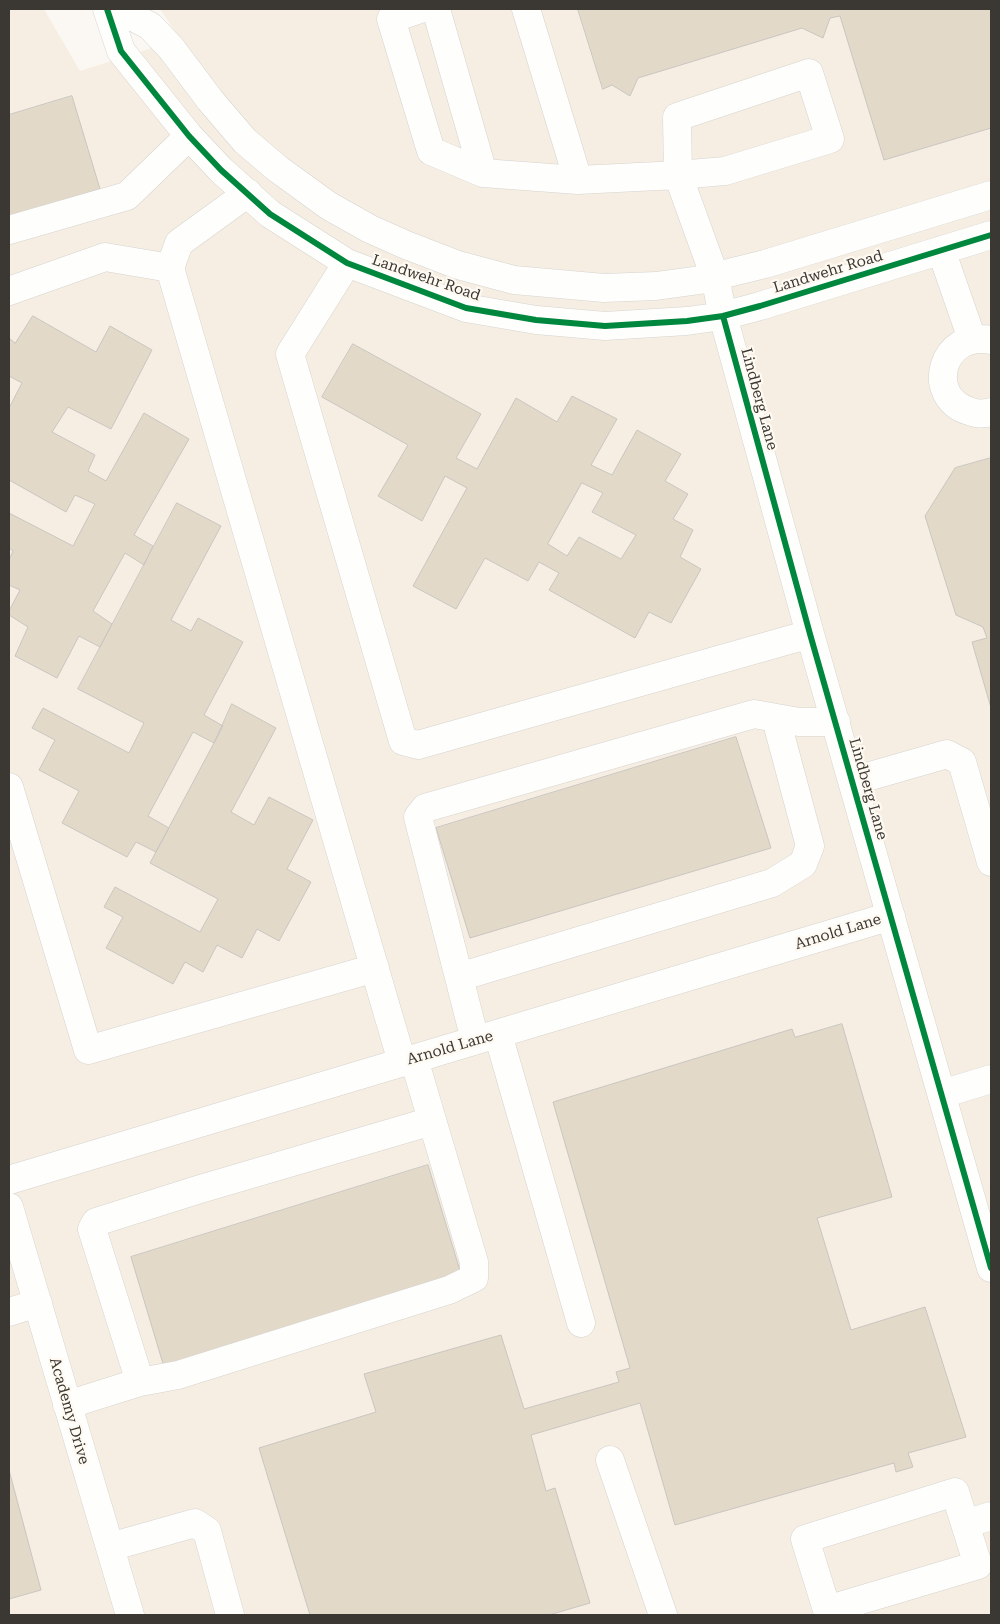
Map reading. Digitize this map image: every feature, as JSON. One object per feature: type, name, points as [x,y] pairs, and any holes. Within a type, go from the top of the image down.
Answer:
[{"type":"street","name":"Landwehr Road","points":[[107,9],[121,50],[189,136],[221,170],[270,214],[347,263],[466,308],[536,320],[605,326],[723,316],[991,235]]},
{"type":"street","name":"Landwehr Road","points":[[118,9],[150,26],[166,42],[210,100],[245,141],[329,206],[379,233],[458,266],[514,280],[604,288],[656,286],[700,280],[765,264],[991,196]]},
{"type":"street","points":[[420,9],[391,19],[431,150],[483,173],[578,180],[678,175]]},
{"type":"street","points":[[436,9],[483,173]]},
{"type":"street","points":[[526,9],[578,180]]},
{"type":"street","name":"Lindberg Lane","points":[[678,175],[725,171],[830,139],[809,73],[677,117],[678,175],[715,277],[723,316],[810,634],[991,1268]]},
{"type":"street","points":[[9,230],[127,196],[189,136]]},
{"type":"street","points":[[67,1404],[140,1382],[178,1375],[449,1290],[474,1278],[474,1262],[432,1121],[375,968],[170,268],[179,243],[248,193]]},
{"type":"street","points":[[941,250],[982,340],[960,345],[950,353],[944,365],[943,378],[946,390],[952,402],[963,410],[975,414],[991,412]]},
{"type":"street","points":[[9,291],[106,257],[170,268]]},
{"type":"street","points":[[347,263],[290,354],[403,741],[418,745],[810,634]]},
{"type":"street","points":[[581,1323],[487,1037],[459,977],[418,817],[425,808],[754,714],[799,722],[836,722]]},
{"type":"street","points":[[459,977],[772,883],[803,864],[810,846],[776,719]]},
{"type":"street","points":[[852,781],[947,754],[962,762],[991,862]]},
{"type":"street","points":[[9,787],[88,1050],[375,968]]},
{"type":"street","name":"Arnold Lane","points":[[9,1180],[891,916]]},
{"type":"street","points":[[942,1094],[991,1079]]},
{"type":"street","points":[[140,1382],[92,1229],[96,1222],[197,1190],[432,1121]]},
{"type":"street","name":"Academy Drive","points":[[9,1206],[130,1615]]},
{"type":"street","points":[[9,1312],[38,1303]]},
{"type":"street","points":[[610,1460],[663,1615]]},
{"type":"street","points":[[955,1492],[965,1524],[978,1565],[818,1613],[806,1540],[955,1492]]},
{"type":"street","points":[[965,1524],[991,1516]]},
{"type":"street","points":[[110,1547],[195,1523],[206,1531],[230,1615]]},
{"type":"shaded area","points":[[9,9],[44,9],[80,71],[180,39],[160,9],[991,9],[991,1615],[9,1615]]},
{"type":"building","points":[[578,9],[991,9],[991,128],[884,160],[840,16],[830,18],[823,38],[802,28],[638,78],[630,96],[612,85],[603,89]]},
{"type":"building","points":[[72,96],[100,189],[9,216],[9,115]]},
{"type":"building","points":[[33,316],[96,352],[110,326],[152,350],[111,429],[68,407],[52,432],[95,455],[88,471],[106,481],[144,413],[189,439],[134,535],[153,546],[144,565],[125,553],[93,611],[112,624],[100,647],[79,636],[57,678],[15,656],[28,627],[9,615],[9,611],[20,590],[9,585],[9,560],[13,551],[9,548],[9,513],[73,546],[95,504],[75,495],[66,512],[9,480],[9,408],[22,383],[9,376],[9,338],[15,343]]},
{"type":"building","points":[[353,344],[481,414],[456,458],[477,469],[516,398],[557,422],[572,396],[617,419],[591,465],[612,475],[637,430],[681,454],[665,481],[688,494],[673,519],[693,530],[680,557],[701,569],[671,623],[649,612],[635,638],[549,590],[559,573],[539,562],[528,581],[485,558],[456,609],[413,586],[467,488],[445,476],[422,521],[378,496],[408,445],[322,397]],"holes":[[[582,483],[603,493],[592,512],[636,535],[621,559],[579,537],[567,556],[548,544]]]},
{"type":"building","points":[[991,458],[991,708],[972,642],[987,638],[983,627],[956,615],[925,516],[955,468]]},
{"type":"building","points":[[177,503],[221,526],[171,620],[191,631],[198,618],[243,642],[204,715],[223,726],[214,743],[193,732],[148,816],[169,828],[156,852],[136,842],[127,857],[62,823],[79,791],[39,770],[55,740],[32,728],[43,708],[129,753],[144,723],[78,689]]},
{"type":"building","points":[[232,704],[276,728],[231,812],[254,825],[269,797],[313,820],[287,869],[311,882],[279,941],[257,929],[242,958],[217,945],[203,972],[185,962],[173,984],[106,948],[123,917],[104,907],[115,887],[200,932],[218,899],[150,863],[214,743]]},
{"type":"building","points":[[736,737],[771,848],[470,938],[436,828]]},
{"type":"building","points":[[842,1024],[892,1197],[817,1218],[851,1330],[925,1307],[966,1437],[908,1453],[913,1467],[896,1472],[894,1463],[675,1525],[640,1403],[531,1435],[546,1491],[555,1488],[590,1603],[549,1615],[310,1615],[259,1448],[376,1412],[364,1374],[501,1335],[524,1409],[619,1382],[616,1372],[630,1368],[553,1102],[792,1029],[795,1037]]},
{"type":"building","points":[[428,1165],[461,1274],[164,1367],[131,1257]]},
{"type":"building","points":[[9,1470],[41,1590],[9,1599]]},
{"type":"cycle path","points":[[107,9],[121,51],[189,136],[221,170],[270,214],[347,263],[466,308],[536,320],[605,326],[687,321],[723,316],[991,235]]},
{"type":"cycle path","points":[[723,316],[810,634],[991,1268]]}]
